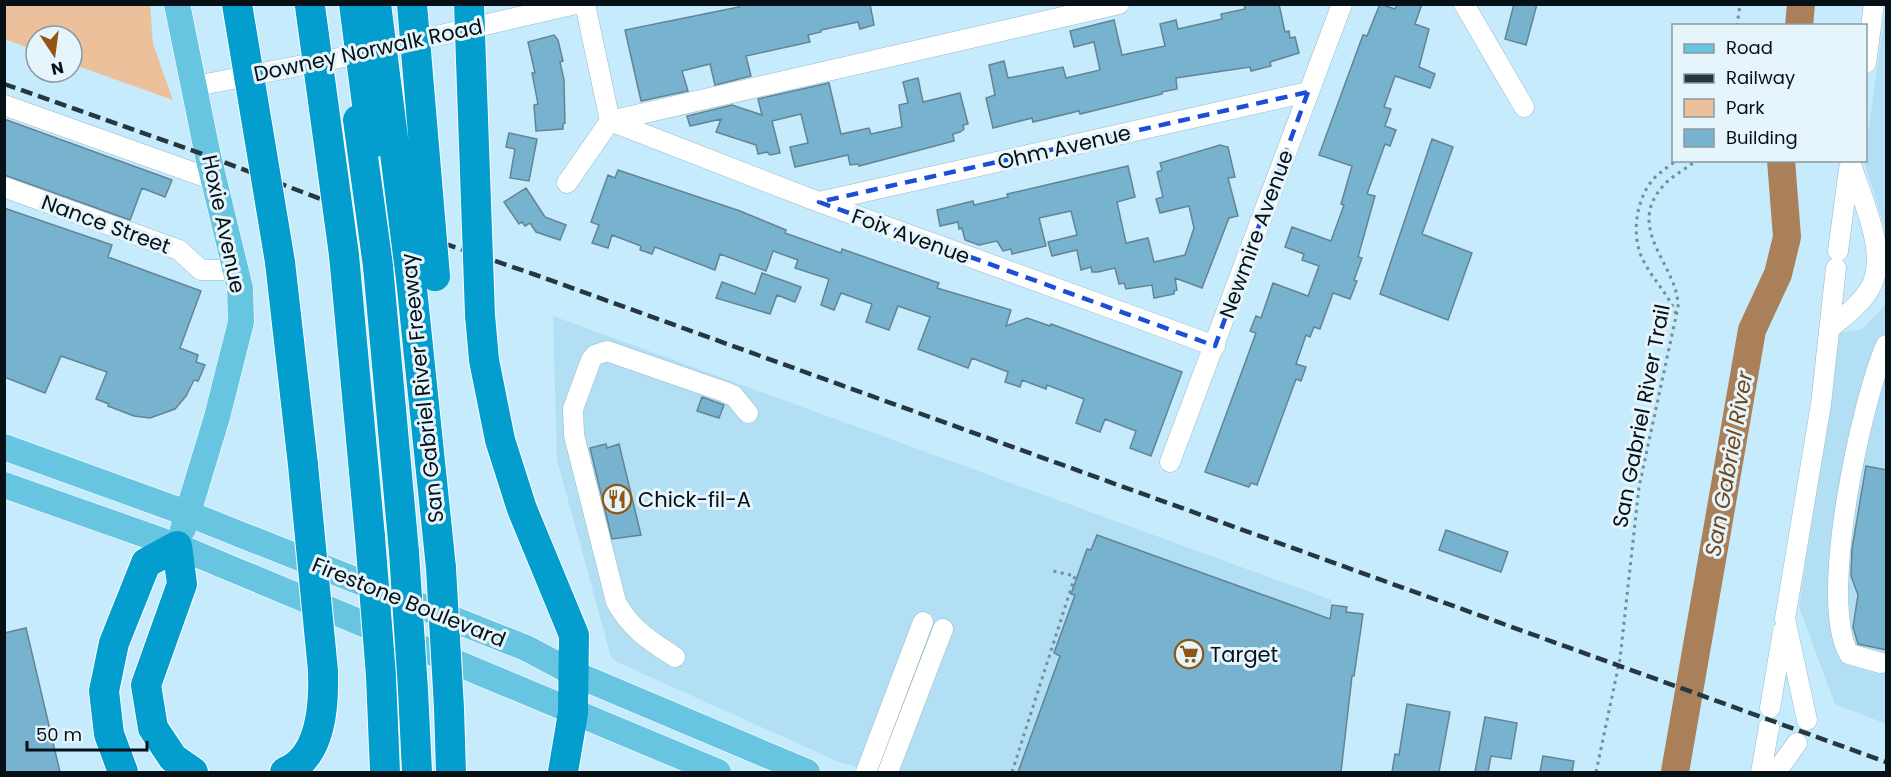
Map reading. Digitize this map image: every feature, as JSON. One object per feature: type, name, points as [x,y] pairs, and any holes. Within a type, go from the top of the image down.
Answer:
[{"type":"highway","points":[[237,4],[280,262],[323,671],[324,706],[318,732],[307,752],[292,770],[285,772]]},
{"type":"highway","points":[[342,4],[403,274]]},
{"type":"highway","points":[[354,4],[403,274]]},
{"type":"highway","name":"San Gabriel River Freeway","points":[[376,4],[403,274],[417,342],[420,559],[429,698],[451,772]]},
{"type":"highway","points":[[412,4],[403,274],[429,698],[427,772]]},
{"type":"highway","points":[[469,4],[480,315],[484,360],[500,440],[522,508],[574,635],[573,713],[563,772]]},
{"type":"highway","points":[[310,5],[344,255],[370,537],[381,676],[385,772]]},
{"type":"highway","points":[[123,772],[109,734],[104,692],[114,643],[146,562],[177,546],[182,584],[146,685],[153,728],[173,758],[193,772]]},
{"type":"highway","points":[[417,772],[429,698]]},
{"type":"main road","name":"Hoxie Avenue","points":[[177,4],[214,180],[236,270],[241,322],[189,514],[177,546]]},
{"type":"main road","name":"Firestone Boulevard","points":[[4,447],[189,514],[526,648],[575,674],[807,772]]},
{"type":"main road","name":"Firestone Boulevard","points":[[4,485],[177,546],[718,772]]},
{"type":"street","name":"Downey Norwalk Road","points":[[196,86],[349,56],[576,4]]},
{"type":"street","points":[[585,4],[610,121]]},
{"type":"street","points":[[567,183],[610,121],[1119,4]]},
{"type":"street","name":"Newmire Avenue","points":[[1170,462],[1342,4]]},
{"type":"street","points":[[1464,4],[1524,107]]},
{"type":"street","points":[[1867,56],[1874,4]]},
{"type":"street","name":"Ohm Avenue","points":[[819,202],[1308,92]]},
{"type":"street","points":[[4,105],[214,180]]},
{"type":"street","name":"Foix Avenue","points":[[610,121],[819,202],[1215,346]]},
{"type":"street","points":[[1761,772],[1821,404],[1850,162]]},
{"type":"street","points":[[1829,329],[1868,292],[1878,271],[1876,248],[1850,162]]},
{"type":"street","name":"Nance Street","points":[[4,187],[178,250],[201,270],[236,270]]},
{"type":"street","points":[[1881,663],[1849,654],[1841,640],[1839,591],[1842,530],[1854,466],[1866,408],[1887,345]]},
{"type":"street","points":[[675,657],[631,626],[616,602],[574,435],[573,409],[591,360],[595,355],[607,351],[725,392],[734,396],[748,412]]},
{"type":"street","points":[[1785,619],[1807,720]]},
{"type":"street","points":[[866,772],[922,622]]},
{"type":"street","points":[[888,772],[943,629]]},
{"type":"street","points":[[1776,772],[1797,743]]},
{"type":"path","points":[[1737,24],[1740,4]]},
{"type":"path","points":[[1675,162],[1651,182],[1640,210],[1635,238],[1642,260],[1671,302],[1677,316]]},
{"type":"path","name":"San Gabriel River Trail","points":[[1596,772],[1622,649],[1639,487],[1677,316],[1676,291],[1652,241],[1650,216],[1653,202],[1664,185],[1693,162]]},
{"type":"path","points":[[1012,772],[1075,576],[1053,571]]},
{"type":"highlighted area","points":[[1308,92],[1215,346],[819,202]]},
{"type":"shaded area","points":[[1886,5],[1886,233],[1864,162],[1867,162],[1867,140]]},
{"type":"shaded area","points":[[1886,304],[1886,724],[1835,704],[1799,607],[1840,333],[1862,329]]},
{"type":"shaded area","points":[[553,316],[1332,600],[1302,772],[876,772],[839,762],[617,662],[611,657],[557,460]]},
{"type":"green space","points":[[4,5],[150,5],[153,44],[173,100],[84,68],[84,24],[24,24],[24,46],[5,39]]},
{"type":"building","points":[[739,4],[870,4],[874,25],[860,29],[858,22],[821,30],[821,32],[808,35],[810,42],[746,56],[751,76],[715,85],[710,64],[682,71],[688,91],[641,101],[625,30],[739,7]]},
{"type":"building","points":[[1244,4],[1279,4],[1285,32],[1289,31],[1290,38],[1295,37],[1299,53],[1270,62],[1271,66],[1251,71],[1250,67],[1176,78],[1177,89],[1162,92],[1162,94],[1080,114],[1079,111],[1033,122],[1032,118],[993,128],[986,98],[995,95],[989,65],[1004,61],[1008,78],[1063,67],[1066,78],[1100,70],[1094,42],[1074,47],[1070,31],[1114,20],[1122,55],[1165,46],[1160,24],[1176,20],[1178,29],[1222,19],[1221,14],[1245,9]]},
{"type":"building","points":[[1380,4],[1395,9],[1397,4],[1422,4],[1415,24],[1429,29],[1419,67],[1435,74],[1430,88],[1395,76],[1384,107],[1391,109],[1385,126],[1396,130],[1390,146],[1385,144],[1367,194],[1375,196],[1358,257],[1362,258],[1354,280],[1357,281],[1350,299],[1333,293],[1320,329],[1314,327],[1310,337],[1306,335],[1296,364],[1306,367],[1301,381],[1296,379],[1257,485],[1251,483],[1249,487],[1205,472],[1256,333],[1250,331],[1256,316],[1261,318],[1273,283],[1308,296],[1319,266],[1302,260],[1304,254],[1285,247],[1292,227],[1331,241],[1344,205],[1341,204],[1352,166],[1319,155],[1363,35],[1367,36]]},
{"type":"building","points":[[1514,4],[1537,4],[1526,45],[1505,39]]},
{"type":"building","points":[[554,35],[558,40],[563,61],[560,62],[564,80],[565,123],[563,129],[536,131],[534,105],[538,104],[532,73],[535,73],[528,42]]},
{"type":"building","points":[[918,78],[923,102],[960,93],[968,124],[963,125],[964,129],[960,132],[953,134],[954,141],[859,166],[858,164],[850,165],[848,155],[795,167],[790,147],[808,143],[801,114],[772,121],[780,153],[770,155],[767,152],[758,154],[756,145],[716,132],[721,119],[690,126],[687,116],[732,105],[762,115],[758,99],[829,83],[841,134],[869,128],[871,134],[902,127],[899,105],[908,103],[903,82]]},
{"type":"building","points":[[4,119],[172,180],[165,197],[142,188],[130,220],[4,175]]},
{"type":"building","points":[[509,133],[537,139],[529,181],[510,178],[515,149],[506,147]]},
{"type":"building","points":[[1432,139],[1453,147],[1422,234],[1472,253],[1448,320],[1380,294]]},
{"type":"building","points":[[1220,145],[1228,147],[1235,177],[1228,178],[1238,216],[1229,218],[1202,288],[1175,278],[1177,290],[1174,294],[1154,298],[1152,285],[1126,289],[1124,283],[1119,284],[1115,268],[1098,272],[1092,272],[1091,267],[1081,270],[1077,250],[1052,256],[1048,242],[1077,235],[1071,211],[1039,218],[1046,246],[1012,254],[1011,249],[1003,251],[997,241],[979,245],[965,240],[958,222],[940,226],[937,210],[973,201],[974,205],[1008,197],[1007,194],[1128,166],[1135,197],[1117,202],[1126,243],[1148,238],[1154,262],[1185,255],[1194,228],[1189,206],[1160,213],[1156,199],[1163,197],[1157,172],[1162,170],[1160,163]]},
{"type":"building","points":[[618,170],[740,211],[786,230],[785,233],[841,253],[842,249],[939,283],[937,288],[1011,310],[1006,326],[1027,318],[1050,326],[1051,324],[1182,372],[1151,456],[1130,448],[1136,431],[1105,419],[1100,432],[1076,423],[1084,399],[1047,385],[1046,389],[1022,380],[1020,387],[1005,382],[1008,372],[972,358],[968,368],[918,349],[930,317],[898,306],[889,330],[866,322],[872,304],[841,293],[834,310],[821,305],[829,279],[795,268],[798,260],[773,251],[766,271],[720,254],[715,270],[655,247],[652,254],[640,250],[641,246],[612,235],[608,248],[592,243],[599,225],[591,222],[608,175],[615,178]]},
{"type":"building","points":[[526,188],[545,217],[566,225],[560,240],[536,232],[530,223],[525,226],[522,222],[519,224],[504,202]]},
{"type":"building","points":[[4,208],[112,245],[108,257],[201,291],[180,348],[198,355],[196,362],[205,365],[198,381],[194,380],[186,396],[175,409],[150,418],[134,416],[108,406],[109,404],[96,399],[107,372],[61,356],[45,393],[4,377]]},
{"type":"building","points":[[762,273],[801,287],[795,302],[777,295],[770,314],[716,298],[722,282],[755,294]]},
{"type":"building","points":[[702,397],[724,405],[719,418],[697,411]]},
{"type":"building","name":"Chick-fil-A","points":[[606,444],[607,448],[619,444],[641,535],[612,539],[590,448]]},
{"type":"building","points":[[1866,466],[1887,470],[1887,650],[1858,644],[1853,627],[1858,595],[1851,576],[1852,549]]},
{"type":"building","points":[[1446,530],[1508,552],[1501,572],[1439,550]]},
{"type":"building","name":"Target","points":[[1097,535],[1330,619],[1332,605],[1347,607],[1346,612],[1363,614],[1354,676],[1352,676],[1341,772],[1018,772],[1060,656],[1054,653],[1075,595],[1071,594],[1087,549],[1091,550]]},
{"type":"building","points":[[26,628],[60,772],[4,772],[4,633]]},
{"type":"building","points":[[1407,704],[1450,712],[1439,772],[1392,772],[1395,754],[1399,755]]},
{"type":"building","points":[[1485,717],[1517,723],[1511,759],[1491,756],[1488,772],[1475,772]]},
{"type":"building","points":[[1543,756],[1574,761],[1572,772],[1540,772]]},
{"type":"waterway","name":"San Gabriel River","points":[[1799,24],[1801,4]]},
{"type":"waterway","name":"San Gabriel River","points":[[1675,772],[1752,330],[1778,274],[1787,237],[1781,162]]},
{"type":"railway","points":[[4,84],[208,156],[373,219],[536,275],[1886,762]]},
{"type":"place","name":"Chick-fil-A","points":[[617,499]]},
{"type":"place","name":"Target","points":[[1189,654]]}]
